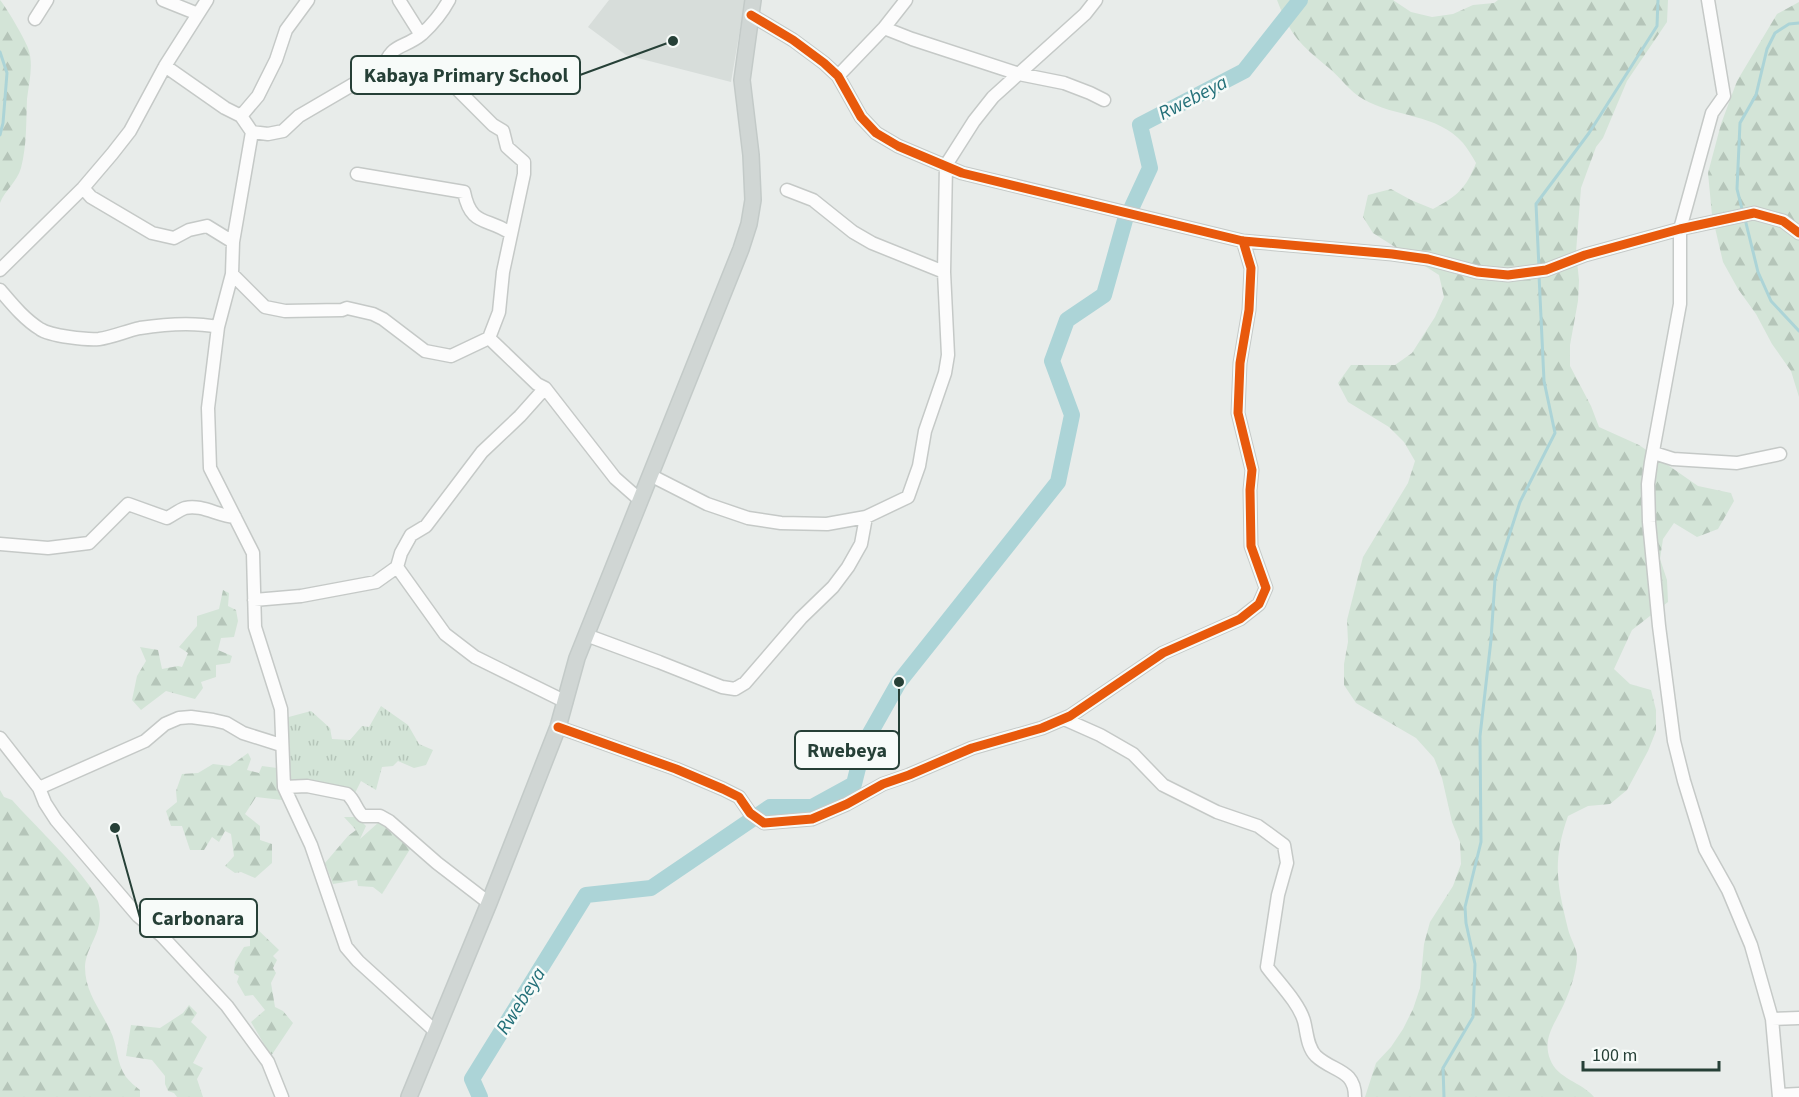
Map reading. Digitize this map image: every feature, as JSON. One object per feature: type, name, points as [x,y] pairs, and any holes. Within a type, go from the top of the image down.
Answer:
[{"type":"main road","points":[[409,1097],[558,727],[577,658],[732,274],[749,224],[753,200],[751,155],[742,80],[752,7]]},
{"type":"street","points":[[35,19],[47,0]]},
{"type":"street","points":[[164,0],[198,14]]},
{"type":"street","points":[[0,270],[83,188],[130,131],[165,66],[207,0]]},
{"type":"street","points":[[241,116],[258,96],[276,60],[286,30],[308,0]]},
{"type":"street","points":[[399,0],[421,35]]},
{"type":"street","points":[[382,71],[387,56],[395,48],[421,35],[441,13],[448,0]]},
{"type":"street","points":[[838,76],[884,28],[906,0]]},
{"type":"street","points":[[650,475],[707,504],[748,518],[781,523],[827,525],[866,518],[908,497],[919,466],[925,431],[945,373],[948,356],[944,272],[946,165],[974,120],[993,97],[1085,14],[1096,0]]},
{"type":"street","points":[[1708,0],[1724,96],[1710,119],[1680,229],[1681,292],[1648,484],[1649,522],[1659,626],[1674,741],[1684,781],[1706,849],[1728,890],[1751,945],[1772,1019],[1779,1096],[1799,1094]]},
{"type":"street","points":[[752,7],[825,63],[838,76],[853,105],[876,133],[898,146],[962,173],[1243,241],[1392,254],[1428,259],[1477,272],[1508,275],[1546,270],[1585,255],[1680,229],[1754,213],[1783,221],[1799,233]]},
{"type":"street","points":[[884,28],[1019,74],[1064,83],[1104,100]]},
{"type":"street","points":[[165,66],[225,108],[241,116],[252,132],[233,242],[232,274],[218,327],[208,408],[210,468],[253,553],[255,627],[281,709],[284,788],[311,845],[346,947],[435,1031]]},
{"type":"street","points":[[232,274],[265,307],[285,311],[347,308],[373,314],[426,351],[451,356],[489,338],[499,312],[510,233],[524,174],[524,162],[507,147],[503,131],[493,125],[454,86],[439,83],[412,86],[399,84],[382,71],[376,71],[325,100],[299,116],[283,131],[268,134],[252,132]]},
{"type":"street","points":[[357,174],[464,192],[468,210],[473,215],[510,233]]},
{"type":"street","points":[[83,188],[91,197],[152,233],[174,238],[207,226],[233,242]]},
{"type":"street","points":[[787,189],[813,200],[853,232],[872,243],[944,272]]},
{"type":"street","points":[[558,727],[676,769],[723,789],[739,797],[750,813],[764,823],[812,819],[883,784],[972,748],[1042,728],[1064,719],[1163,653],[1240,619],[1259,604],[1266,588],[1251,546],[1252,470],[1238,413],[1240,363],[1249,310],[1251,268],[1243,241]]},
{"type":"street","points":[[0,290],[24,316],[42,330],[53,334],[97,339],[138,328],[181,324],[218,327]]},
{"type":"street","points":[[489,338],[531,378],[545,388],[615,478],[640,500]]},
{"type":"street","points":[[254,600],[301,596],[376,582],[397,567],[401,553],[411,535],[426,526],[482,452],[520,416],[545,388]]},
{"type":"street","points":[[1654,453],[1673,459],[1737,463],[1780,454]]},
{"type":"street","points":[[0,544],[48,548],[89,543],[128,504],[167,518],[184,508],[201,508],[224,517],[235,517]]},
{"type":"street","points":[[586,636],[722,687],[735,689],[745,683],[801,618],[838,580],[861,544],[866,518]]},
{"type":"street","points":[[397,567],[445,634],[475,657],[566,702]]},
{"type":"street","points":[[39,788],[145,741],[165,724],[179,718],[190,717],[226,723],[243,733],[281,745]]},
{"type":"street","points":[[1064,719],[1100,735],[1133,754],[1163,784],[1217,812],[1258,826],[1284,845],[1287,863],[1278,895],[1267,967],[1300,1010],[1312,1050],[1350,1078],[1355,1086],[1355,1097]]},
{"type":"street","points":[[0,738],[39,788],[56,820],[138,916],[162,936],[227,1006],[268,1062],[282,1097]]},
{"type":"street","points":[[284,788],[307,786],[347,794],[352,797],[358,812],[363,816],[383,817],[489,903]]},
{"type":"street","points":[[1772,1019],[1799,1018]]},
{"type":"shaded area","points":[[609,0],[745,0],[731,82],[626,55],[588,27]]},
{"type":"green space","points":[[0,0],[26,44],[31,67],[21,168],[0,203]]},
{"type":"green space","points":[[1277,0],[1393,0],[1411,12],[1432,17],[1453,14],[1473,5],[1494,3],[1498,0],[1668,0],[1667,22],[1627,81],[1603,138],[1596,147],[1581,188],[1576,252],[1579,280],[1578,301],[1570,345],[1570,366],[1599,427],[1639,445],[1698,486],[1731,493],[1734,501],[1718,529],[1697,537],[1674,523],[1663,539],[1660,559],[1667,580],[1668,602],[1632,630],[1614,669],[1630,684],[1651,690],[1656,710],[1656,731],[1627,790],[1610,804],[1588,806],[1568,816],[1563,832],[1558,860],[1559,885],[1577,959],[1570,990],[1549,1035],[1548,1051],[1553,1066],[1558,1071],[1594,1097],[1365,1097],[1376,1063],[1391,1047],[1413,1009],[1420,988],[1424,944],[1430,922],[1453,886],[1461,864],[1460,842],[1434,758],[1416,738],[1356,703],[1344,685],[1344,664],[1348,642],[1347,620],[1363,557],[1408,483],[1415,461],[1404,442],[1389,427],[1348,402],[1338,383],[1351,365],[1395,365],[1412,353],[1435,317],[1444,297],[1439,275],[1373,233],[1363,217],[1368,195],[1391,189],[1433,209],[1449,200],[1460,190],[1469,179],[1476,163],[1463,143],[1441,126],[1375,105],[1353,92],[1297,39]]},
{"type":"green space","points":[[1799,2],[1799,397],[1791,371],[1772,344],[1723,262],[1712,215],[1708,173],[1721,124],[1737,81],[1777,14]]},
{"type":"green space","points":[[223,590],[229,593],[228,606],[236,610],[238,621],[234,637],[221,638],[218,650],[232,656],[230,663],[216,665],[216,677],[201,682],[203,688],[195,699],[166,691],[141,710],[132,700],[137,676],[146,661],[140,647],[158,650],[162,669],[182,667],[188,653],[179,647],[197,626],[197,616],[219,609]]},
{"type":"green space","points":[[381,706],[408,725],[419,744],[433,750],[426,765],[414,768],[398,761],[393,766],[382,767],[376,790],[361,781],[355,793],[345,789],[291,783],[285,718],[311,711],[330,728],[332,739],[350,740],[362,726],[369,727]]},
{"type":"green space","points":[[248,753],[251,759],[247,770],[259,773],[262,766],[277,768],[282,800],[256,797],[245,814],[260,826],[260,840],[272,844],[272,863],[255,878],[241,872],[235,873],[225,866],[234,856],[231,834],[225,831],[219,842],[212,837],[204,850],[190,850],[182,826],[171,826],[166,811],[177,802],[176,791],[182,774],[198,773],[213,764],[230,766]]},
{"type":"green space","points":[[0,790],[4,797],[12,800],[73,865],[85,879],[98,901],[100,912],[98,929],[86,959],[86,976],[90,992],[113,1036],[123,1072],[129,1081],[140,1090],[140,1097],[0,1097]]},
{"type":"green space","points":[[344,817],[357,817],[366,826],[360,839],[379,822],[409,847],[412,846],[382,894],[373,887],[358,886],[357,880],[333,884],[325,863],[356,830]]},
{"type":"green space","points":[[255,927],[279,950],[273,956],[277,960],[273,968],[276,973],[271,983],[275,1007],[283,1011],[293,1023],[271,1056],[251,1022],[265,1010],[253,995],[245,996],[237,982],[239,976],[234,973],[235,962],[244,947],[250,946],[250,932]]},
{"type":"green space","points":[[189,1005],[197,1013],[191,1022],[207,1037],[193,1063],[203,1068],[197,1079],[203,1097],[177,1097],[168,1091],[165,1076],[152,1060],[126,1056],[131,1025],[160,1028],[183,1013]]},
{"type":"waterway","name":"Rwebeya","points":[[1131,209],[1150,168],[1140,125],[1244,71],[1300,0]]},
{"type":"waterway","points":[[1539,268],[1536,204],[1589,133],[1657,26],[1658,0]]},
{"type":"waterway","points":[[1743,213],[1737,189],[1740,123],[1756,95],[1767,49],[1775,33],[1789,24],[1799,23]]},
{"type":"waterway","points":[[0,52],[7,73],[0,135]]},
{"type":"waterway","points":[[1745,219],[1758,272],[1771,301],[1799,331]]},
{"type":"waterway","name":"Rwebeya","points":[[480,1097],[472,1079],[586,895],[651,888],[770,807],[812,807],[854,784],[864,744],[899,682],[1058,482],[1072,415],[1052,361],[1067,320],[1104,295],[1125,220]]},
{"type":"waterway","points":[[1444,1097],[1443,1068],[1473,1017],[1475,964],[1465,907],[1481,842],[1480,736],[1491,640],[1495,579],[1520,502],[1555,433],[1544,381],[1539,275]]},
{"type":"cycle path","points":[[751,15],[793,40],[824,63],[838,76],[861,117],[876,133],[898,146],[962,173],[1243,241],[1392,254],[1428,259],[1477,272],[1508,275],[1546,270],[1585,255],[1680,229],[1754,213],[1783,221],[1799,233]]},
{"type":"cycle path","points":[[558,727],[676,769],[723,789],[739,797],[750,813],[764,823],[812,819],[847,804],[883,784],[972,748],[1042,728],[1070,716],[1163,653],[1240,619],[1259,604],[1266,588],[1251,546],[1252,470],[1238,413],[1240,363],[1249,310],[1251,268],[1243,241]]},
{"type":"place","name":"Kabaya Primary School","points":[[673,41]]},
{"type":"place","name":"Rwebeya","points":[[899,682]]},
{"type":"place","name":"Carbonara","points":[[115,828]]}]
